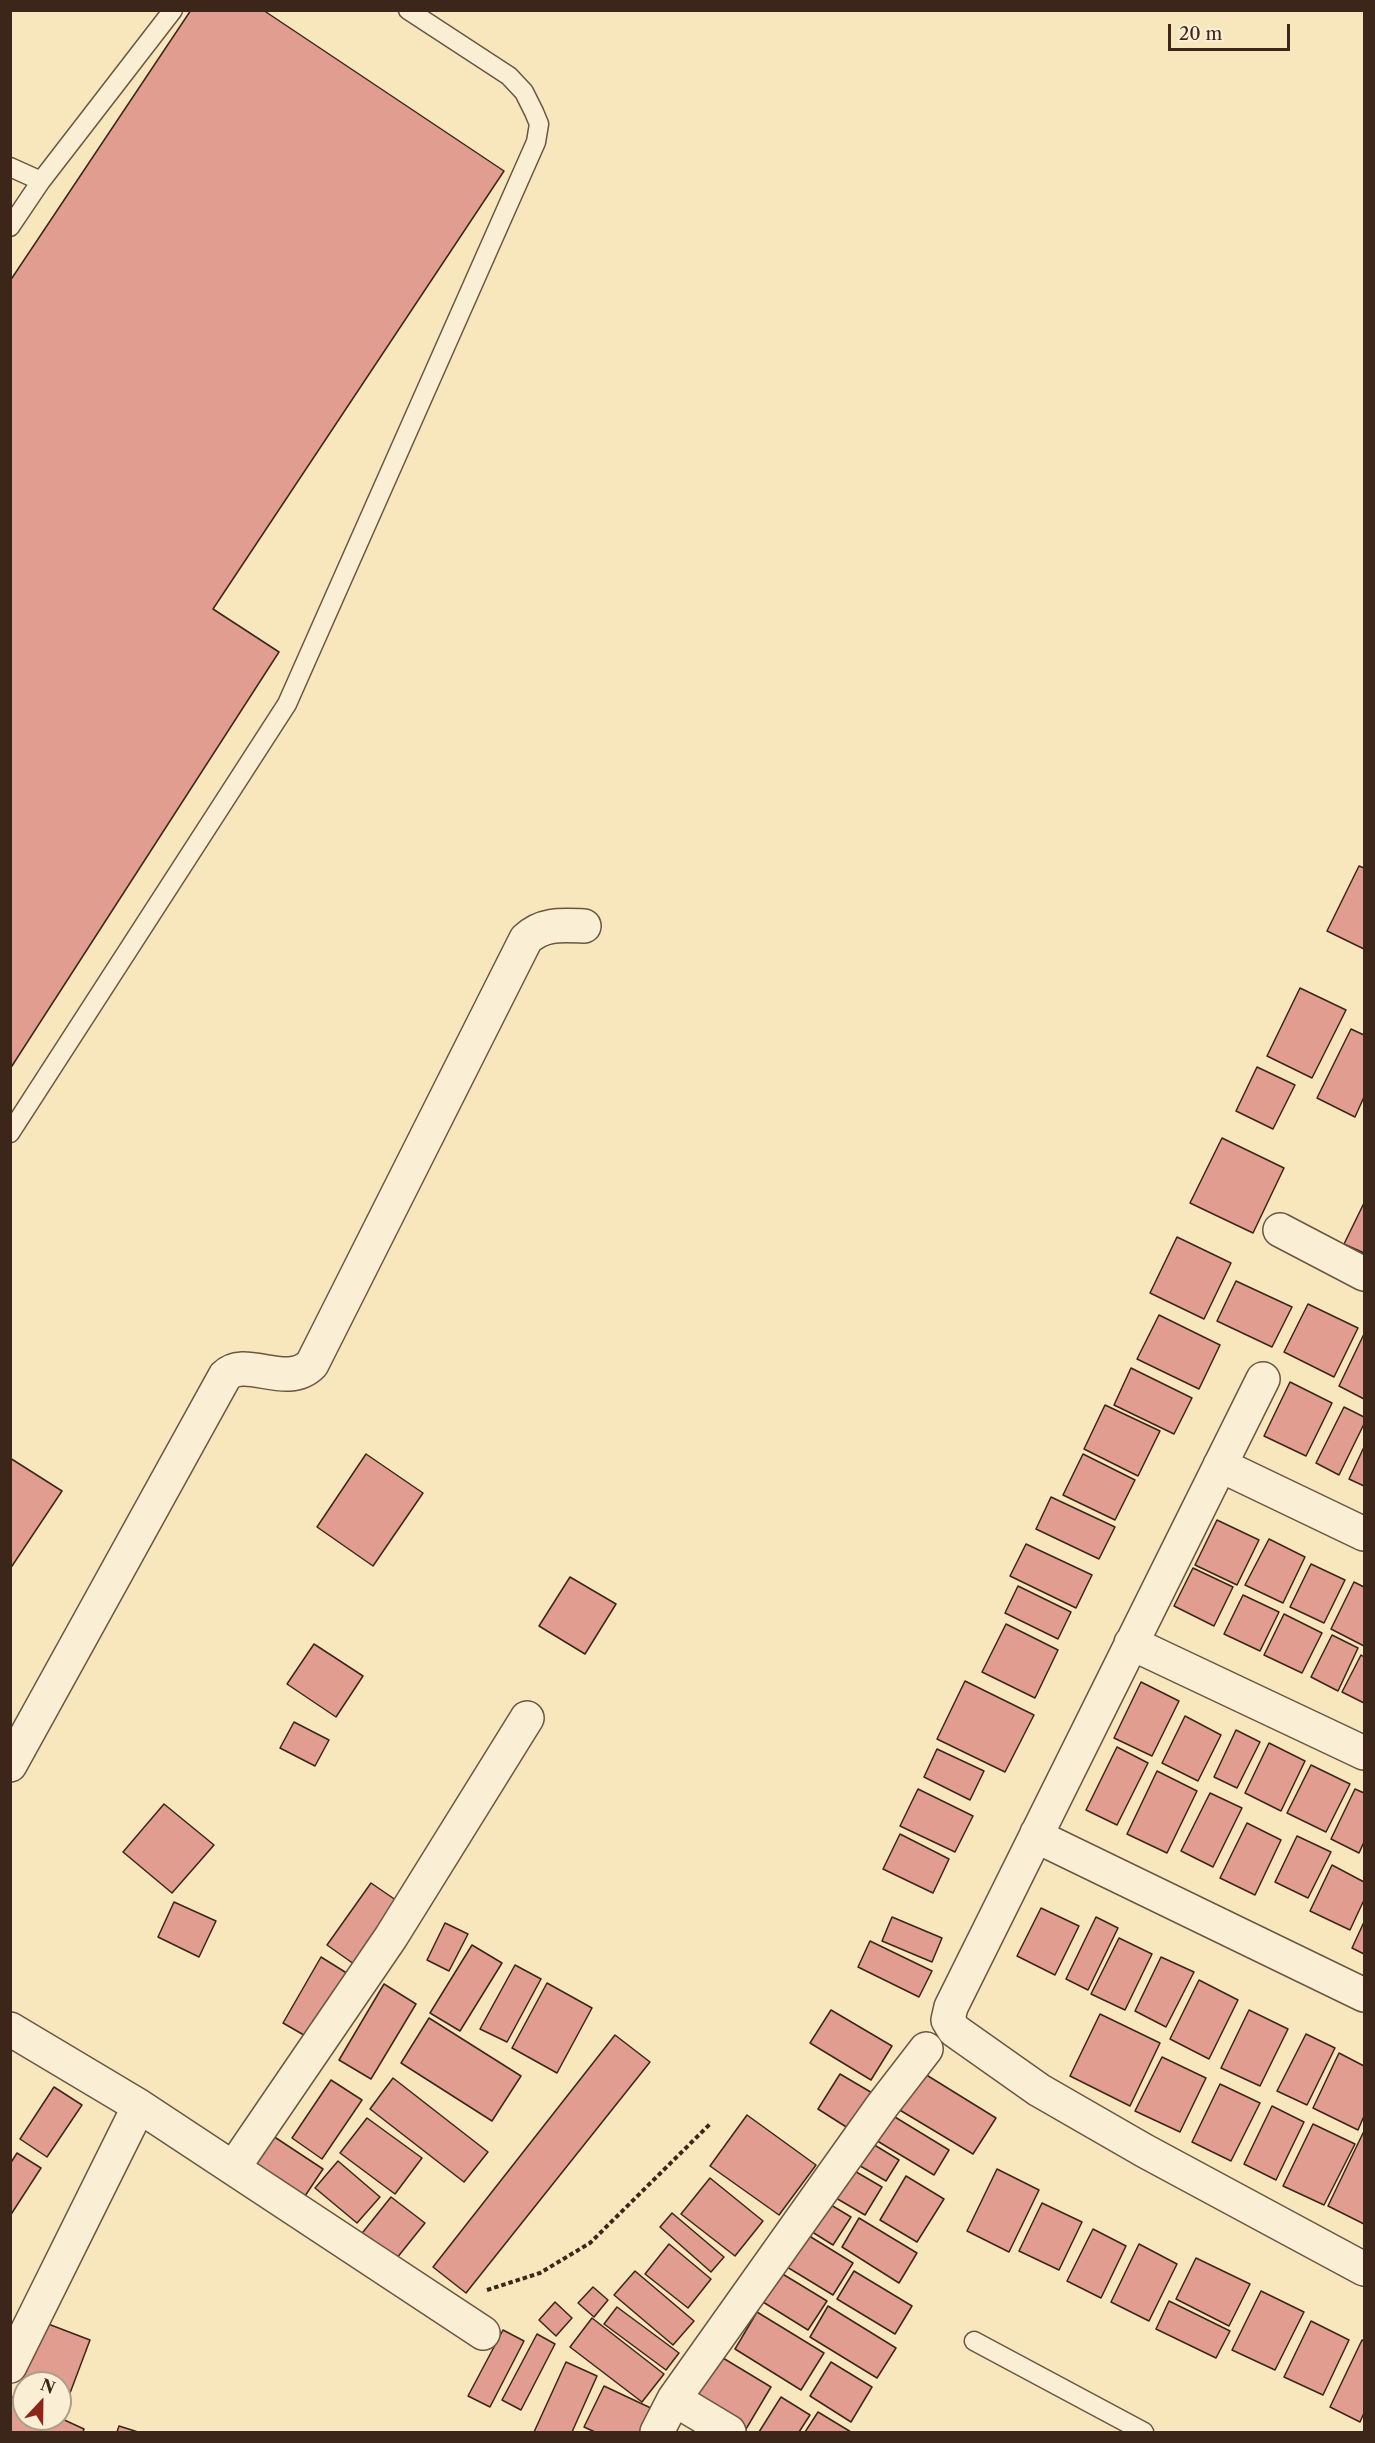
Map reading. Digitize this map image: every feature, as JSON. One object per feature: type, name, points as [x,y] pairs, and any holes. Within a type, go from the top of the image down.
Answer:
[{"type":"street","points":[[10,1765],[225,1376],[239,1369],[282,1375],[301,1373],[312,1364],[526,939],[535,931],[553,925],[584,926]]},
{"type":"street","points":[[1280,1230],[1365,1275]]},
{"type":"street","points":[[1263,1379],[951,2007],[948,2020],[954,2030],[1039,2090],[1145,2151],[1365,2269]]},
{"type":"street","points":[[1220,1465],[1365,1534]]},
{"type":"street","points":[[1131,1643],[1365,1753]]},
{"type":"street","points":[[234,2167],[391,1937],[527,1718]]},
{"type":"street","points":[[1037,1833],[1036,1836],[1365,1995]]},
{"type":"street","points":[[10,2029],[140,2106],[483,2333]]},
{"type":"street","points":[[657,2433],[674,2399],[882,2106],[926,2049]]},
{"type":"street","points":[[10,2366],[140,2106]]},
{"type":"street","points":[[674,2399],[729,2433]]},
{"type":"lane","points":[[10,227],[41,181],[173,10]]},
{"type":"lane","points":[[10,1133],[287,704],[536,142],[539,124],[524,92],[509,76],[408,10]]},
{"type":"lane","points":[[10,167],[41,181]]},
{"type":"lane","points":[[974,2341],[1144,2433]]},
{"type":"path","points":[[453,2315],[488,2289],[540,2273],[590,2243],[711,2123]]},
{"type":"building","points":[[191,10],[263,10],[504,171],[213,609],[279,652],[10,1069],[10,281]]},
{"type":"building","points":[[1359,866],[1364,868],[1364,949],[1327,931]]},
{"type":"building","points":[[1300,988],[1346,1010],[1312,1078],[1267,1056]]},
{"type":"building","points":[[1351,1029],[1364,1035],[1364,1097],[1355,1117],[1317,1098]]},
{"type":"building","points":[[1257,1067],[1295,1085],[1273,1129],[1236,1111]]},
{"type":"building","points":[[1222,1138],[1284,1168],[1253,1233],[1190,1203]]},
{"type":"building","points":[[1364,1203],[1364,1253],[1344,1244]]},
{"type":"building","points":[[1177,1237],[1231,1263],[1204,1319],[1150,1293]]},
{"type":"building","points":[[1236,1281],[1292,1307],[1272,1347],[1217,1321]]},
{"type":"building","points":[[1308,1304],[1358,1328],[1334,1377],[1284,1352]]},
{"type":"building","points":[[1159,1315],[1220,1345],[1199,1389],[1137,1359]]},
{"type":"building","points":[[1364,1334],[1364,1399],[1339,1386]]},
{"type":"building","points":[[1131,1368],[1192,1398],[1174,1434],[1114,1405]]},
{"type":"building","points":[[1290,1382],[1332,1403],[1306,1456],[1264,1436]]},
{"type":"building","points":[[1105,1405],[1160,1431],[1138,1476],[1084,1449]]},
{"type":"building","points":[[1344,1407],[1364,1417],[1364,1424],[1339,1475],[1316,1463]]},
{"type":"building","points":[[1364,1447],[1364,1486],[1349,1479]]},
{"type":"building","points":[[366,1454],[423,1493],[373,1566],[317,1527]]},
{"type":"building","points":[[1083,1454],[1135,1480],[1115,1520],[1063,1495]]},
{"type":"building","points":[[10,1458],[62,1491],[10,1569]]},
{"type":"building","points":[[1051,1497],[1115,1527],[1099,1559],[1036,1529]]},
{"type":"building","points":[[1217,1520],[1259,1540],[1237,1585],[1195,1565]]},
{"type":"building","points":[[1269,1539],[1305,1557],[1283,1603],[1245,1585]]},
{"type":"building","points":[[1026,1544],[1092,1575],[1076,1608],[1010,1576]]},
{"type":"building","points":[[1311,1564],[1345,1580],[1324,1623],[1290,1607]]},
{"type":"building","points":[[1193,1568],[1233,1587],[1214,1626],[1174,1606]]},
{"type":"building","points":[[570,1577],[616,1604],[585,1654],[539,1626]]},
{"type":"building","points":[[1354,1582],[1364,1587],[1364,1646],[1331,1629]]},
{"type":"building","points":[[1018,1586],[1071,1612],[1058,1639],[1005,1613]]},
{"type":"building","points":[[1243,1595],[1279,1612],[1260,1651],[1224,1634]]},
{"type":"building","points":[[1284,1614],[1322,1633],[1302,1673],[1264,1655]]},
{"type":"building","points":[[1006,1624],[1058,1650],[1035,1698],[982,1672]]},
{"type":"building","points":[[1332,1635],[1358,1648],[1338,1691],[1311,1677]]},
{"type":"building","points":[[314,1644],[363,1676],[336,1717],[287,1684]]},
{"type":"building","points":[[1361,1655],[1364,1657],[1364,1703],[1342,1692]]},
{"type":"building","points":[[965,1681],[1034,1715],[1005,1772],[937,1739]]},
{"type":"building","points":[[1141,1682],[1179,1701],[1152,1756],[1114,1738]]},
{"type":"building","points":[[1185,1716],[1221,1735],[1198,1781],[1162,1763]]},
{"type":"building","points":[[294,1722],[329,1740],[315,1766],[280,1748]]},
{"type":"building","points":[[1236,1730],[1260,1742],[1237,1788],[1214,1777]]},
{"type":"building","points":[[1269,1743],[1305,1761],[1281,1811],[1245,1793]]},
{"type":"building","points":[[1117,1747],[1148,1763],[1117,1825],[1086,1810]]},
{"type":"building","points":[[937,1749],[984,1771],[970,1800],[924,1777]]},
{"type":"building","points":[[1311,1765],[1350,1784],[1326,1832],[1287,1813]]},
{"type":"building","points":[[1157,1771],[1197,1791],[1167,1853],[1127,1834]]},
{"type":"building","points":[[918,1789],[973,1816],[955,1852],[900,1826]]},
{"type":"building","points":[[1355,1789],[1364,1793],[1364,1842],[1359,1853],[1331,1839]]},
{"type":"building","points":[[1210,1793],[1242,1808],[1213,1867],[1181,1851]]},
{"type":"building","points":[[164,1804],[214,1845],[172,1893],[123,1852]]},
{"type":"building","points":[[1247,1823],[1281,1840],[1255,1895],[1220,1878]]},
{"type":"building","points":[[900,1834],[949,1859],[933,1893],[883,1869]]},
{"type":"building","points":[[1297,1836],[1331,1852],[1308,1898],[1275,1882]]},
{"type":"building","points":[[1332,1865],[1364,1882],[1364,1900],[1350,1930],[1310,1911]]},
{"type":"building","points":[[371,1883],[406,1907],[361,1969],[327,1945]]},
{"type":"building","points":[[174,1902],[216,1921],[199,1957],[158,1937]]},
{"type":"building","points":[[1041,1908],[1079,1926],[1055,1975],[1017,1956]]},
{"type":"building","points":[[892,1917],[942,1938],[932,1962],[882,1941]]},
{"type":"building","points":[[1096,1917],[1118,1928],[1088,1990],[1066,1979]]},
{"type":"building","points":[[1364,1922],[1364,1954],[1352,1948]]},
{"type":"building","points":[[445,1923],[468,1934],[449,1971],[427,1960]]},
{"type":"building","points":[[1119,1938],[1152,1954],[1125,2010],[1091,1994]]},
{"type":"building","points":[[870,1941],[932,1971],[919,1997],[858,1967]]},
{"type":"building","points":[[472,1945],[502,1963],[460,2031],[430,2013]]},
{"type":"building","points":[[321,1957],[353,1977],[316,2042],[283,2023]]},
{"type":"building","points":[[1161,1957],[1194,1972],[1166,2027],[1135,2011]]},
{"type":"building","points":[[515,1965],[541,1979],[507,2042],[480,2029]]},
{"type":"building","points":[[1199,1980],[1238,2000],[1209,2059],[1170,2039]]},
{"type":"building","points":[[547,1983],[592,2008],[557,2073],[512,2048]]},
{"type":"building","points":[[384,1984],[416,2004],[371,2079],[339,2060]]},
{"type":"building","points":[[831,2010],[892,2046],[871,2080],[810,2043]]},
{"type":"building","points":[[1249,2010],[1288,2029],[1260,2086],[1221,2068]]},
{"type":"building","points":[[1100,2014],[1160,2043],[1130,2106],[1070,2076]]},
{"type":"building","points":[[429,2018],[521,2076],[492,2121],[401,2063]]},
{"type":"building","points":[[1306,2034],[1335,2048],[1307,2105],[1277,2091]]},
{"type":"building","points":[[615,2035],[650,2062],[466,2293],[433,2267]]},
{"type":"building","points":[[1339,2053],[1364,2066],[1364,2116],[1358,2130],[1313,2108]]},
{"type":"building","points":[[1162,2057],[1206,2078],[1180,2132],[1135,2111]]},
{"type":"building","points":[[920,2071],[996,2118],[973,2154],[898,2109]]},
{"type":"building","points":[[840,2074],[874,2094],[851,2130],[818,2109]]},
{"type":"building","points":[[393,2078],[488,2152],[464,2182],[370,2109]]},
{"type":"building","points":[[331,2080],[362,2100],[322,2159],[292,2138]]},
{"type":"building","points":[[1220,2084],[1260,2103],[1231,2161],[1192,2142]]},
{"type":"building","points":[[54,2087],[82,2105],[47,2157],[20,2139]]},
{"type":"building","points":[[1272,2106],[1304,2122],[1276,2180],[1244,2164]]},
{"type":"building","points":[[885,2111],[949,2150],[934,2175],[869,2136]]},
{"type":"building","points":[[747,2115],[816,2165],[779,2215],[710,2166]]},
{"type":"building","points":[[367,2118],[422,2158],[395,2194],[340,2153]]},
{"type":"building","points":[[1313,2124],[1355,2144],[1324,2205],[1283,2186]]},
{"type":"building","points":[[1364,2131],[1364,2224],[1328,2206]]},
{"type":"building","points":[[270,2134],[323,2169],[305,2196],[252,2161]]},
{"type":"building","points":[[863,2138],[899,2160],[886,2181],[850,2160]]},
{"type":"building","points":[[17,2153],[41,2168],[10,2216],[10,2164]]},
{"type":"building","points":[[338,2161],[380,2197],[357,2223],[315,2188]]},
{"type":"building","points":[[846,2166],[882,2187],[865,2215],[829,2194]]},
{"type":"building","points":[[997,2169],[1039,2190],[1009,2252],[967,2231]]},
{"type":"building","points":[[906,2176],[944,2199],[917,2242],[880,2220]]},
{"type":"building","points":[[710,2178],[763,2221],[735,2256],[681,2214]]},
{"type":"building","points":[[391,2197],[425,2223],[388,2269],[355,2242]]},
{"type":"building","points":[[826,2202],[851,2217],[833,2245],[809,2230]]},
{"type":"building","points":[[1042,2203],[1082,2222],[1059,2270],[1019,2251]]},
{"type":"building","points":[[672,2213],[724,2257],[711,2272],[660,2227]]},
{"type":"building","points":[[859,2218],[917,2253],[899,2283],[842,2247]]},
{"type":"building","points":[[1093,2229],[1126,2246],[1101,2298],[1067,2281]]},
{"type":"building","points":[[806,2234],[853,2263],[833,2295],[787,2267]]},
{"type":"building","points":[[669,2244],[711,2279],[688,2308],[645,2274]]},
{"type":"building","points":[[1139,2244],[1177,2264],[1149,2321],[1111,2302]]},
{"type":"building","points":[[1196,2258],[1250,2284],[1229,2326],[1176,2299]]},
{"type":"building","points":[[635,2271],[694,2321],[673,2345],[614,2295]]},
{"type":"building","points":[[854,2271],[912,2306],[895,2334],[837,2299]]},
{"type":"building","points":[[781,2273],[827,2301],[808,2330],[763,2302]]},
{"type":"building","points":[[593,2287],[608,2300],[594,2317],[578,2303]]},
{"type":"building","points":[[1261,2291],[1304,2312],[1275,2370],[1232,2350]]},
{"type":"building","points":[[1169,2301],[1230,2331],[1216,2358],[1156,2329]]},
{"type":"building","points":[[555,2302],[572,2318],[556,2336],[539,2320]]},
{"type":"building","points":[[828,2306],[896,2348],[877,2378],[810,2337]]},
{"type":"building","points":[[617,2307],[679,2353],[666,2370],[604,2324]]},
{"type":"building","points":[[757,2312],[824,2353],[801,2390],[735,2349]]},
{"type":"building","points":[[592,2318],[664,2374],[642,2402],[570,2347]]},
{"type":"building","points":[[1311,2321],[1349,2340],[1323,2395],[1284,2377]]},
{"type":"building","points":[[43,2322],[90,2340],[72,2388],[72,2371],[25,2371]]},
{"type":"building","points":[[503,2330],[524,2341],[490,2407],[468,2396]]},
{"type":"building","points":[[537,2334],[555,2344],[521,2410],[502,2400]]},
{"type":"building","points":[[1362,2340],[1364,2341],[1364,2413],[1360,2422],[1330,2407]]},
{"type":"building","points":[[718,2355],[771,2387],[746,2429],[693,2397]]},
{"type":"building","points":[[566,2362],[597,2376],[572,2432],[534,2432]]},
{"type":"building","points":[[831,2362],[872,2387],[851,2422],[810,2396]]},
{"type":"building","points":[[604,2386],[655,2410],[645,2432],[595,2432],[584,2427]]},
{"type":"building","points":[[10,2396],[12,2397],[12,2431],[72,2431],[72,2424],[84,2429],[83,2432],[10,2432]]},
{"type":"building","points":[[781,2397],[810,2415],[799,2432],[759,2432]]},
{"type":"building","points":[[818,2412],[851,2432],[805,2432]]},
{"type":"building","points":[[119,2426],[138,2432],[117,2432]]}]
